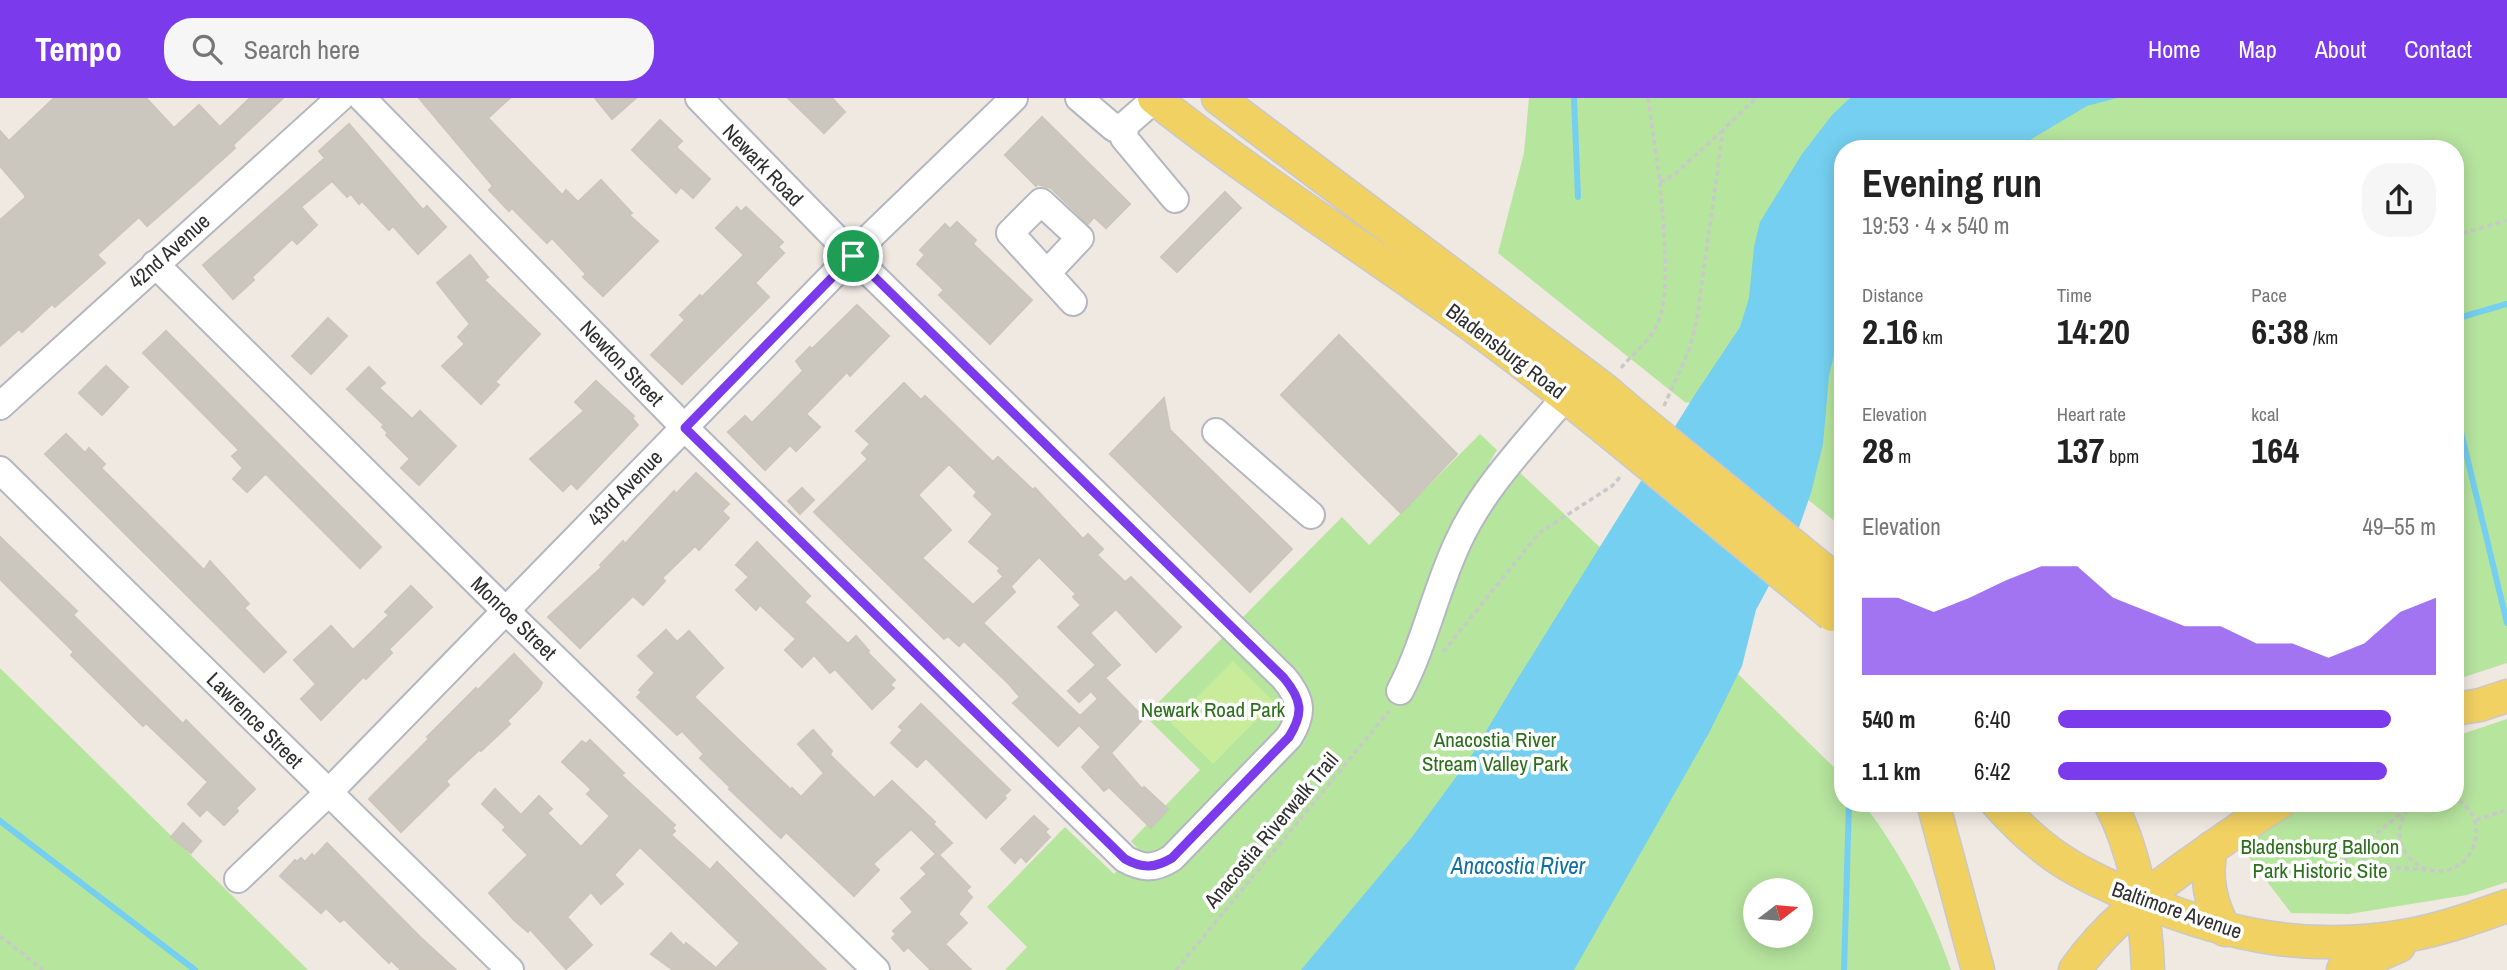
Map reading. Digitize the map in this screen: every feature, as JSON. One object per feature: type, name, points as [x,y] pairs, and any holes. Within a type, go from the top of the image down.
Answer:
[{"type":"main road","name":"Bladensburg Road","points":[[1218,98],[1605,390],[1632,432]]},
{"type":"main road","name":"Bladensburg Road","points":[[1154,99],[1258,177],[1459,315],[1566,396],[1632,432],[1834,605]]},
{"type":"main road","points":[[1935,812],[1978,970]]},
{"type":"main road","name":"Baltimore Avenue","points":[[2005,812],[2030,838],[2064,864],[2110,888],[2225,930],[2283,940],[2337,943],[2400,937],[2507,906]]},
{"type":"main road","points":[[2114,812],[2127,845],[2140,900],[2148,970]]},
{"type":"main road","points":[[2075,970],[2099,940],[2140,900],[2265,812]]},
{"type":"main road","points":[[2211,848],[2208,884],[2213,906],[2225,930]]},
{"type":"main road","points":[[2343,970],[2435,929]]},
{"type":"street","name":"42nd Avenue","points":[[0,406],[340,98]]},
{"type":"street","name":"Newton Street","points":[[362,98],[685,428],[1125,859]]},
{"type":"street","name":"Newark Road","points":[[699,98],[853,256],[1284,678],[1296,693],[1300,709],[1296,726],[1289,737],[1172,858],[1149,867],[1137,866],[1125,859]]},
{"type":"street","name":"43rd Avenue","points":[[238,879],[328,793],[853,256],[1014,98]]},
{"type":"street","points":[[1079,98],[1114,128],[1125,125],[1154,99]]},
{"type":"street","points":[[1125,125],[1124,138],[1175,199]]},
{"type":"street","name":"Monroe Street","points":[[155,264],[506,611],[876,970]]},
{"type":"street","points":[[1046,273],[1073,302]]},
{"type":"street","points":[[1395,701],[1414,664],[1445,570],[1459,538],[1503,471],[1566,396]]},
{"type":"street","points":[[1216,432],[1311,515]]},
{"type":"street","name":"Lawrence Street","points":[[0,470],[510,970]]},
{"type":"path","points":[[1605,390],[1625,362],[1643,346],[1657,325],[1660,315],[1665,281],[1660,182],[1648,98]]},
{"type":"path","points":[[1660,182],[1674,175],[1723,130]]},
{"type":"path","points":[[2464,233],[2507,220]]},
{"type":"path","name":"Anacostia Riverwalk Trail","points":[[1176,970],[1395,701]]},
{"type":"path","points":[[2402,812],[2357,850],[2349,853],[2347,861],[2353,867],[2362,865],[2444,871],[2457,867],[2474,847],[2477,834],[2475,820],[2464,804]]},
{"type":"path","points":[[2475,820],[2507,810]]},
{"type":"path","points":[[2406,812],[2399,830],[2401,845],[2408,857],[2418,866],[2430,871]]},
{"type":"path","points":[[2357,850],[2364,856],[2362,865]]},
{"type":"path","points":[[0,936],[43,970]]},
{"type":"green space","points":[[1529,98],[2507,98],[2507,663],[2464,677],[2464,140],[1834,140],[1834,521],[1498,253],[1524,153]]},
{"type":"green space","name":"Anacostia River Stream Valley Park","points":[[1480,434],[1497,450],[1489,463],[1507,481],[1517,470],[1737,673],[1834,767],[1834,812],[1869,812],[1902,862],[1924,904],[1951,970],[1005,970],[1027,947],[987,907],[1065,827],[1114,874],[1137,848],[1131,841],[1200,770],[1145,716],[1342,517],[1369,545]]},
{"type":"green space","name":"Newark Road Park","points":[[1233,661],[1274,702],[1213,764],[1171,723]]},
{"type":"green space","points":[[0,668],[301,963],[308,970],[0,970]]},
{"type":"green space","name":"Bladensburg Balloon Park Historic Site","points":[[2507,719],[2507,882],[2467,895],[2349,914],[2291,913],[2234,838],[2276,812],[2464,812],[2464,733]]},
{"type":"water","name":"Anacostia River","points":[[1850,98],[2117,98],[2087,106],[2030,140],[1834,140],[1834,355],[1829,376],[1823,444],[1811,493],[1797,533],[1756,610],[1742,666],[1709,733],[1574,970],[1301,970],[1412,837],[1470,758],[1694,396],[1740,327],[1749,298],[1754,247],[1760,222],[1802,154],[1832,115]]},
{"type":"building","points":[[54,98],[146,98],[174,128],[199,105],[220,127],[250,98],[283,98],[233,145],[235,148],[147,226],[139,217],[97,255],[105,263],[55,307],[52,304],[22,332],[19,329],[0,346],[0,220],[25,198],[25,195],[0,166],[0,131],[9,141]]},
{"type":"building","points":[[419,98],[510,98],[488,118],[562,195],[566,190],[578,202],[601,180],[632,213],[629,215],[658,241],[603,296],[583,277],[586,274],[552,238],[547,243],[512,208],[509,211],[489,190],[493,186]]},
{"type":"building","points":[[595,98],[636,98],[612,119]]},
{"type":"building","points":[[788,98],[832,98],[845,112],[824,133]]},
{"type":"building","points":[[1042,117],[1130,204],[1106,228],[1094,217],[1088,224],[1051,188],[1037,184],[1036,186],[1005,155]]},
{"type":"building","points":[[660,120],[682,141],[676,147],[710,179],[693,198],[681,187],[676,193],[632,150]]},
{"type":"building","points":[[349,124],[423,210],[427,206],[446,227],[418,254],[393,226],[389,230],[362,201],[359,204],[351,194],[347,197],[332,181],[301,207],[317,225],[297,244],[292,239],[233,299],[203,265],[325,158],[319,151]]},
{"type":"building","points":[[1225,192],[1241,208],[1177,272],[1161,257]]},
{"type":"building","points":[[737,207],[741,212],[746,207],[783,242],[778,247],[784,253],[755,283],[769,297],[682,384],[651,355],[685,320],[680,315],[744,255],[716,228]]},
{"type":"building","points":[[957,222],[976,240],[973,244],[1032,300],[990,344],[939,295],[944,290],[917,264],[925,255],[920,250],[945,224],[950,229]]},
{"type":"building","points":[[470,255],[488,277],[484,280],[540,334],[495,382],[499,385],[481,404],[442,366],[465,344],[458,337],[470,324],[437,283]]},
{"type":"building","points":[[857,305],[889,336],[850,376],[847,372],[806,414],[820,427],[796,451],[790,445],[765,470],[728,432],[745,416],[752,423],[803,371],[796,361]]},
{"type":"building","points":[[328,318],[347,336],[311,374],[292,356]]},
{"type":"building","points":[[166,331],[381,547],[360,568],[267,475],[247,492],[233,479],[243,468],[232,456],[239,450],[143,353]]},
{"type":"building","points":[[1339,335],[1457,454],[1401,513],[1281,395]]},
{"type":"building","points":[[106,366],[128,387],[102,415],[79,393]]},
{"type":"building","points":[[369,367],[385,383],[379,388],[412,419],[420,411],[456,446],[419,485],[401,468],[410,459],[386,435],[388,433],[382,427],[384,425],[347,389]]},
{"type":"building","points":[[596,381],[634,416],[632,418],[638,425],[577,489],[571,483],[563,491],[530,459],[584,411],[575,402]]},
{"type":"building","points":[[904,383],[921,400],[925,396],[993,462],[998,457],[1033,490],[1035,488],[1083,539],[1088,534],[1103,549],[1097,555],[1125,582],[1131,577],[1181,627],[1156,652],[1116,609],[1090,633],[1120,665],[1105,678],[1144,718],[1111,753],[1142,789],[1144,787],[1168,809],[1151,828],[1109,787],[1104,791],[1082,767],[1101,747],[1079,725],[1058,746],[1013,703],[1020,697],[1009,684],[964,641],[959,646],[948,636],[944,639],[814,512],[868,459],[862,453],[870,444],[856,431]],"holes":[[[949,464],[977,492],[974,496],[993,514],[969,542],[1000,568],[998,571],[1012,585],[1039,557],[1076,594],[1073,597],[1081,605],[1058,627],[1096,665],[1068,691],[1079,702],[1091,691],[1098,699],[1080,716],[983,623],[1015,592],[1003,577],[973,605],[922,558],[951,530],[918,495]]]},
{"type":"building","points":[[1164,398],[1170,430],[1292,549],[1250,592],[1110,454]]},
{"type":"building","points":[[66,434],[85,453],[89,448],[105,464],[101,468],[204,570],[210,561],[249,604],[244,608],[286,652],[264,672],[45,454]]},
{"type":"building","points":[[696,473],[729,504],[722,511],[729,518],[699,550],[695,546],[662,578],[665,581],[643,605],[633,596],[580,648],[548,617],[602,567],[600,565],[623,541],[625,544],[674,491],[676,494]]},
{"type":"building","points":[[802,488],[814,500],[800,514],[788,501]]},
{"type":"building","points":[[0,537],[77,611],[73,615],[183,724],[186,720],[255,789],[224,825],[207,809],[200,816],[188,804],[208,782],[146,723],[143,726],[71,655],[74,652],[0,579]]},
{"type":"building","points":[[757,542],[810,596],[804,602],[848,644],[856,636],[869,651],[867,652],[895,680],[890,685],[894,688],[872,709],[835,669],[830,673],[814,655],[802,667],[785,650],[796,639],[760,605],[756,610],[736,590],[749,577],[736,565]]},
{"type":"building","points":[[411,586],[432,607],[389,649],[392,653],[366,679],[363,677],[321,720],[301,699],[316,684],[294,660],[331,626],[353,650],[389,615],[385,612]]},
{"type":"building","points":[[666,630],[677,642],[689,631],[723,668],[694,697],[791,790],[792,788],[801,797],[824,773],[798,744],[813,730],[832,751],[830,755],[874,798],[892,781],[935,822],[933,824],[952,843],[939,855],[970,887],[966,891],[972,897],[958,914],[967,923],[945,944],[971,970],[931,970],[908,947],[904,951],[892,938],[896,934],[893,931],[913,912],[901,898],[927,874],[921,868],[936,854],[911,829],[873,864],[879,870],[854,896],[786,832],[781,838],[700,758],[704,754],[682,731],[677,735],[637,697],[642,692],[639,690],[655,673],[638,656]]},
{"type":"building","points":[[514,654],[542,683],[539,689],[507,721],[510,724],[446,781],[449,785],[401,832],[369,799],[476,688],[478,690]]},
{"type":"building","points":[[921,704],[1010,790],[1004,796],[1006,798],[986,818],[926,758],[917,767],[891,743],[903,730],[899,727]]},
{"type":"building","points":[[590,740],[624,773],[621,775],[675,825],[672,828],[675,831],[671,835],[710,870],[717,862],[826,970],[673,970],[651,954],[671,933],[684,946],[686,943],[716,968],[740,943],[640,847],[614,875],[623,884],[601,904],[591,892],[567,917],[592,945],[566,969],[530,929],[528,932],[515,921],[489,893],[528,855],[503,830],[506,827],[482,804],[495,789],[521,815],[539,796],[552,809],[547,813],[581,847],[610,816],[587,794],[591,790],[589,787],[562,762],[582,741],[586,744]]},
{"type":"building","points":[[1034,816],[1048,829],[1045,832],[1050,837],[1026,862],[1021,856],[1015,863],[1001,849]]},
{"type":"building","points":[[183,823],[201,841],[191,853],[171,837]]},
{"type":"building","points":[[327,843],[456,970],[401,970],[391,960],[389,963],[344,919],[340,922],[326,908],[321,913],[280,876],[295,860],[297,862],[301,858],[305,862]]},
{"type":"waterway","points":[[1574,98],[1578,197]]},
{"type":"waterway","points":[[2464,316],[2507,304]]},
{"type":"waterway","points":[[2464,444],[2507,623]]},
{"type":"waterway","points":[[1844,970],[1849,812]]},
{"type":"waterway","points":[[0,821],[195,970]]},
{"type":"route","points":[[853,256],[1284,678],[1296,693],[1300,709],[1296,726],[1289,737],[1172,858],[1162,864],[1137,866],[1125,859],[685,428],[853,256]]}]
